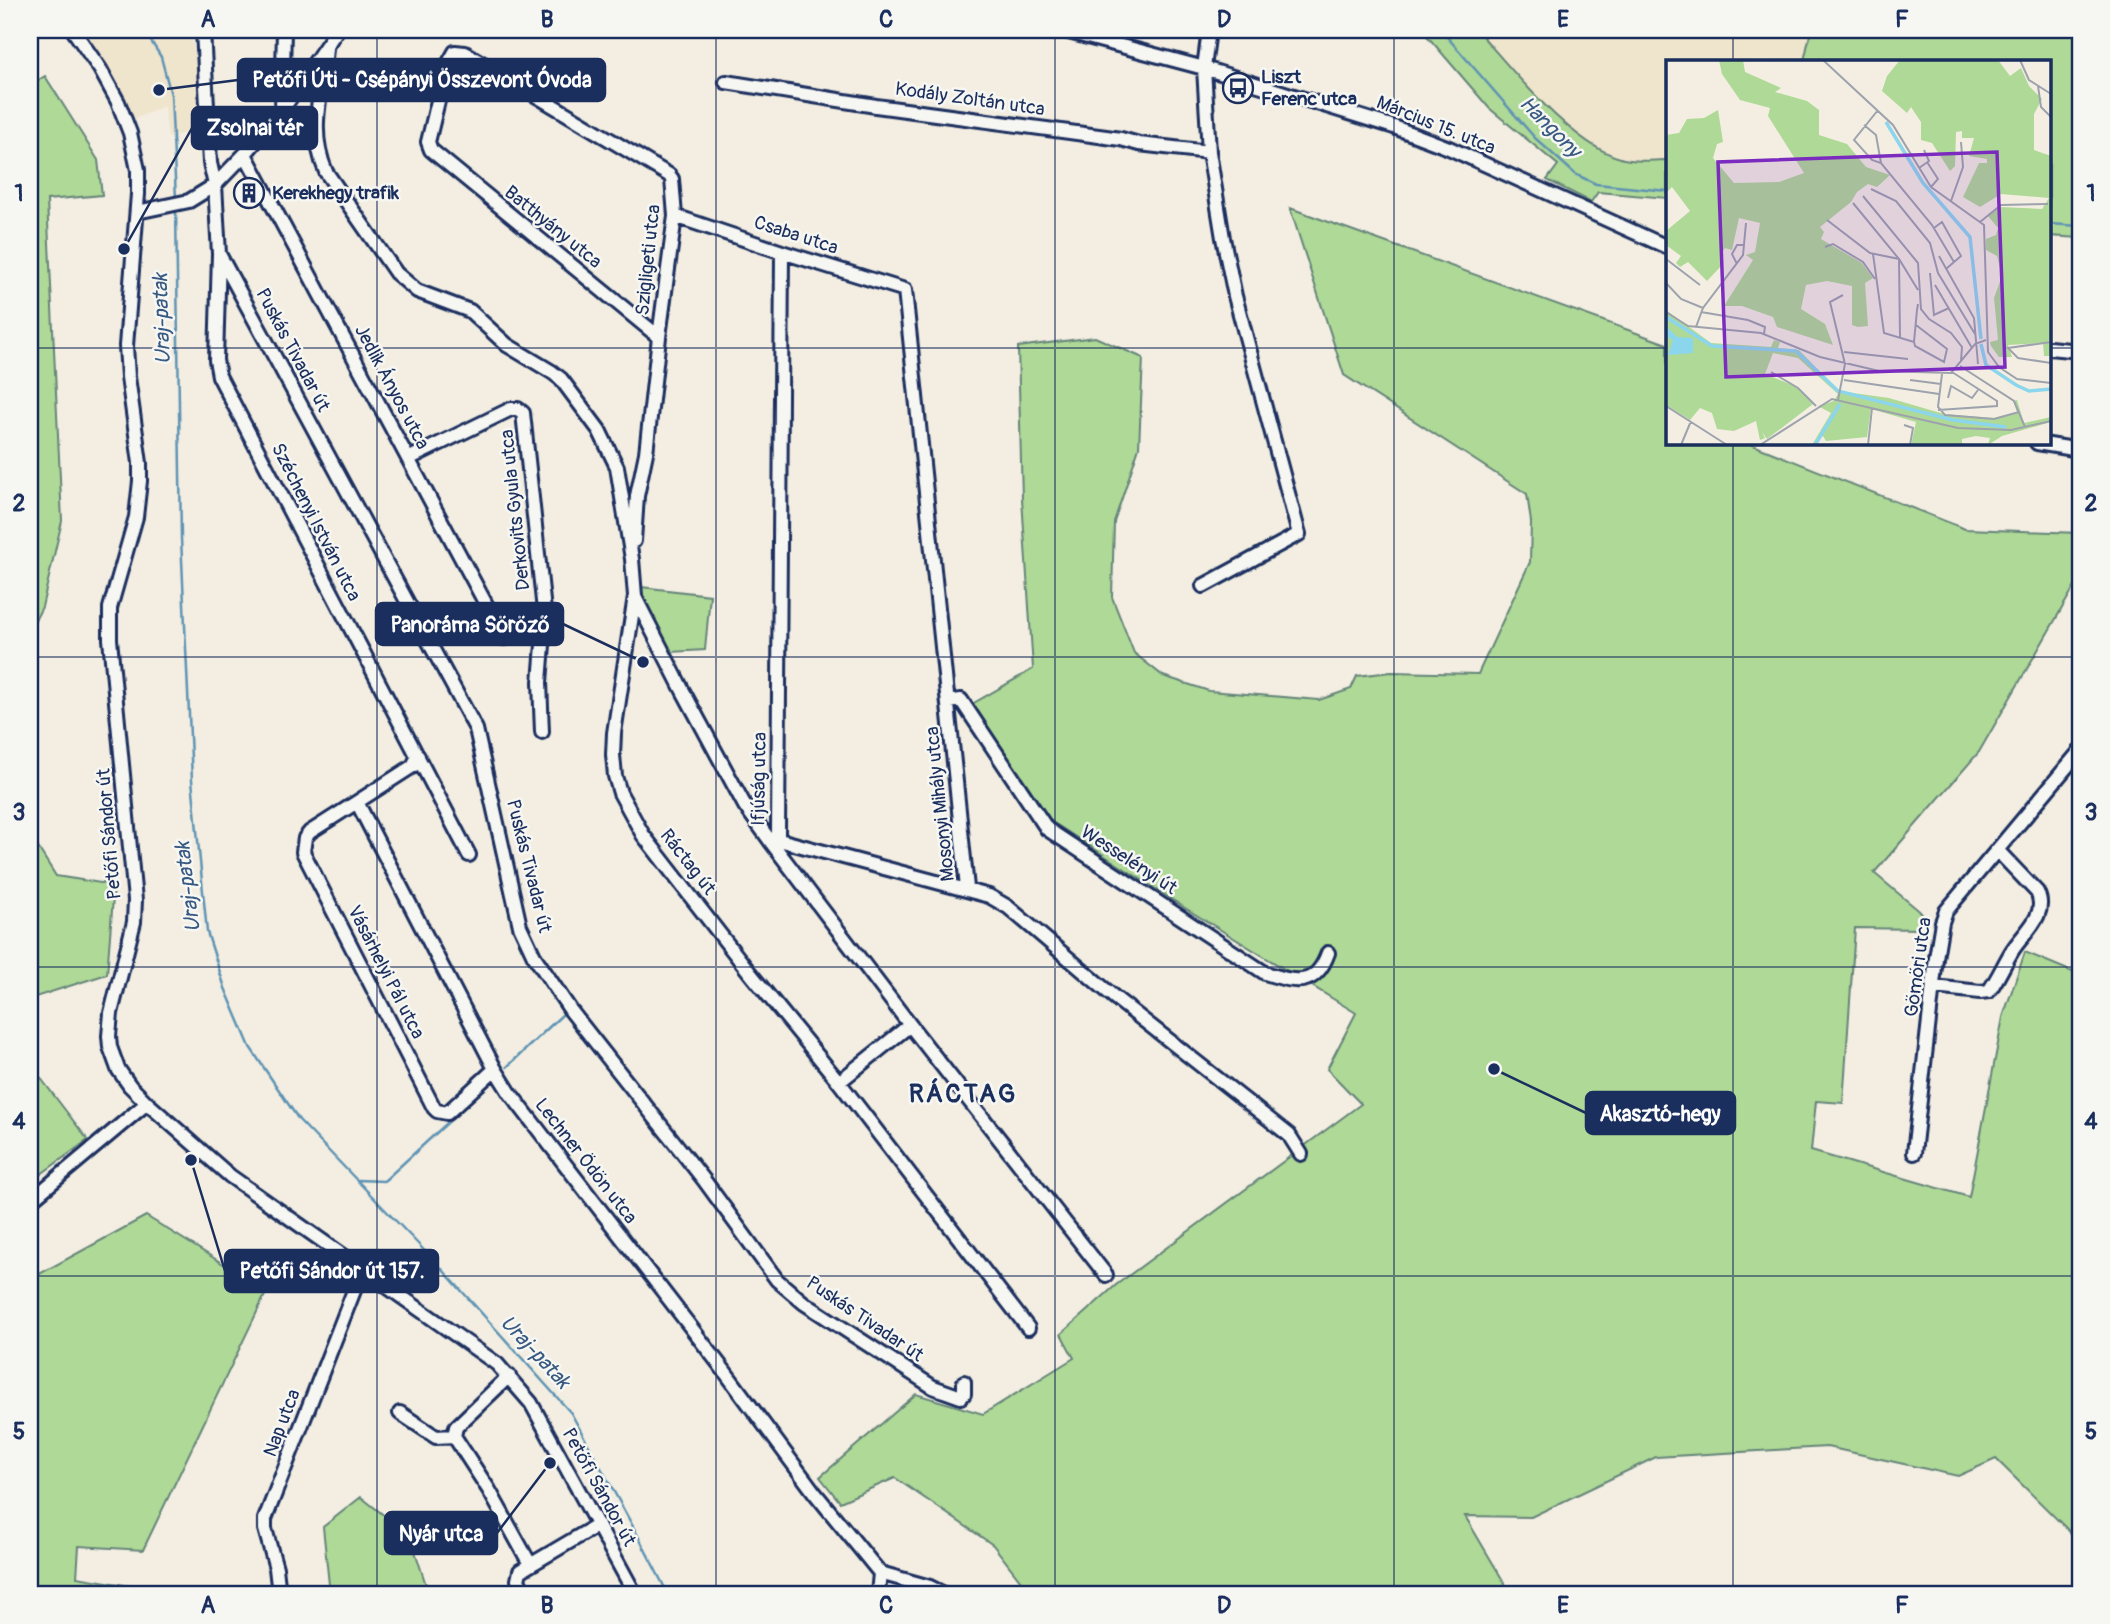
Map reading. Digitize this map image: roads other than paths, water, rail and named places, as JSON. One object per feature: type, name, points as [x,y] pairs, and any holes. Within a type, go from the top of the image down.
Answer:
[{"type":"street","name":"Petőfi Sándor út","points":[[73,30],[100,69],[126,120],[138,170],[126,346],[140,481],[136,517],[110,608],[110,639],[135,900],[134,922],[111,1013],[110,1047],[118,1069],[130,1086],[230,1176],[458,1336],[509,1376],[531,1403],[635,1594]]},
{"type":"street","name":"Széchenyi István utca","points":[[203,30],[210,163],[215,185],[219,254],[216,360],[219,376],[469,855]]},
{"type":"street","points":[[282,110],[284,30]]},
{"type":"street","points":[[137,212],[182,204],[215,185],[282,110],[337,30]]},
{"type":"street","name":"Március 15. utca","points":[[1061,30],[1204,68],[1420,136],[1666,247]]},
{"type":"street","points":[[1203,586],[1299,534],[1235,296],[1223,238],[1209,152],[1204,68],[1209,30]]},
{"type":"street","points":[[192,40],[205,66]]},
{"type":"street","points":[[326,48],[316,132],[317,147],[326,172],[396,274],[417,291],[470,311],[507,345],[561,379],[599,430],[614,461],[632,559],[635,596],[745,806],[771,842],[783,841],[967,888]]},
{"type":"street","name":"Szigligeti utca","points":[[428,142],[446,68],[455,52],[465,53],[673,179],[676,216],[646,453],[637,496],[632,559]]},
{"type":"street","name":"Kodály Zoltán utca","points":[[726,82],[876,106],[1209,152]]},
{"type":"street","name":"Batthyány utca","points":[[428,142],[437,156],[659,337]]},
{"type":"street","name":"Jedlik Ányos utca","points":[[245,154],[504,638]]},
{"type":"street","name":"Csaba utca","points":[[676,216],[905,290]]},
{"type":"street","name":"Ifjúság utca","points":[[782,252],[778,835],[771,842],[1106,1275]]},
{"type":"street","name":"Puskás Tivadar út","points":[[219,254],[476,729],[520,926],[534,956],[571,1011],[704,1180],[777,1280],[804,1303],[933,1387],[961,1397],[964,1394],[964,1382]]},
{"type":"street","name":"Mosonyi Mihály utca","points":[[905,290],[967,888],[1008,907],[1114,997],[1289,1135],[1301,1154]]},
{"type":"street","points":[[2050,348],[2080,351]]},
{"type":"street","name":"Derkovits Gyula utca","points":[[408,459],[510,409],[518,409],[523,413],[545,620],[540,682],[542,732]]},
{"type":"street","points":[[2043,444],[2080,450]]},
{"type":"street","name":"Ráctag út","points":[[635,596],[614,733],[615,776],[620,793],[643,835],[839,1082],[1028,1328]]},
{"type":"street","name":"Wesselényi út","points":[[949,702],[961,700],[1046,829],[1058,837],[1265,973],[1296,982],[1314,975],[1323,966],[1328,953]]},
{"type":"street","name":"Gömöri utca","points":[[1914,1153],[1936,958],[1946,911],[2080,751]]},
{"type":"street","points":[[357,802],[413,766],[418,756]]},
{"type":"street","name":"Lechner Ödön utca","points":[[357,802],[495,1069],[510,1093],[723,1369],[814,1492],[880,1573]]},
{"type":"street","name":"Vásárhelyi Pál utca","points":[[357,802],[310,832],[305,838],[303,852],[434,1108],[447,1113],[495,1069]]},
{"type":"street","points":[[1934,987],[1980,992],[1989,990],[2013,949],[2032,926],[2041,899],[1997,850]]},
{"type":"street","points":[[839,1082],[910,1025]]},
{"type":"street","points":[[30,1201],[147,1104]]},
{"type":"street","name":"Nap utca","points":[[279,1594],[265,1519],[362,1270]]},
{"type":"street","points":[[453,1436],[456,1427],[509,1376]]},
{"type":"street","points":[[400,1413],[436,1437],[453,1436]]},
{"type":"street","points":[[453,1436],[489,1490],[530,1564]]},
{"type":"street","points":[[525,1594],[518,1576],[520,1571],[598,1525]]},
{"type":"street","points":[[878,1594],[880,1573],[930,1587],[944,1594]]},
{"type":"waterway","name":"Uraj-patak","points":[[144,30],[161,57],[171,95],[176,199]]},
{"type":"waterway","name":"Hangony","points":[[1441,30],[1535,138],[1575,174],[1596,184],[1666,191]]},
{"type":"waterway","name":"Uraj-patak","points":[[176,209],[181,538],[192,780],[207,932],[225,988],[250,1047],[299,1120],[443,1270],[571,1413],[668,1594]]},
{"type":"waterway","name":"Hangony","points":[[2050,224],[2080,226]]},
{"type":"waterway","points":[[507,1067],[563,1014]]},
{"type":"waterway","points":[[357,1180],[384,1181],[493,1081]]},
{"type":"place","name":"Liszt Ferenc utca","points":[[1238,88]]},
{"type":"place","name":"Petőfi Úti - Csépányi Összevont Óvoda","points":[[159,90]]},
{"type":"place","name":"Kerekhegy trafik","points":[[249,193]]},
{"type":"place","name":"Zsolnai tér","points":[[124,249]]},
{"type":"place","name":"Panoráma Söröző","points":[[643,662]]},
{"type":"place","name":"Akasztó-hegy","points":[[1494,1069]]},
{"type":"place","name":"Petőfi Sándor út 157.","points":[[191,1160]]},
{"type":"place","name":"Nyár utca","points":[[550,1463]]},
{"type":"district","name":"RÁCTAG","points":[[963,1094]]}]
